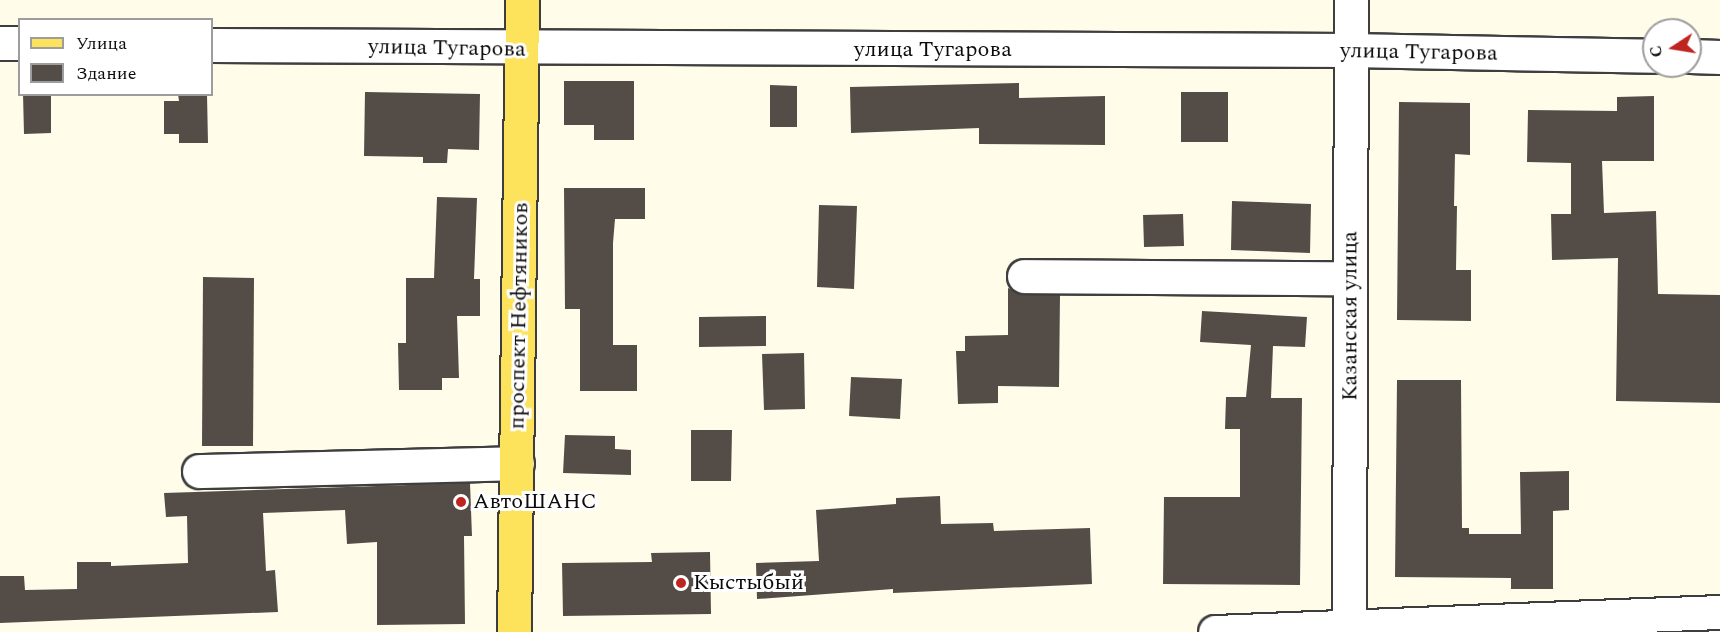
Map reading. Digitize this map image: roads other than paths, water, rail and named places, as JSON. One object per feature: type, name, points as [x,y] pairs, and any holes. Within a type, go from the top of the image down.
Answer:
[{"type":"main road","name":"проспект Нефтяников","points":[[514,632],[522,0]]},
{"type":"street","name":"Казанская улица","points":[[1349,630],[1351,0]]},
{"type":"street","points":[[0,43],[18,43]]},
{"type":"street","name":"улица Тугарова","points":[[213,45],[521,49],[1350,50],[1642,56]]},
{"type":"street","points":[[1702,56],[1720,57]]},
{"type":"street","points":[[1024,276],[1350,278]]},
{"type":"street","points":[[199,471],[517,463]]},
{"type":"street","points":[[1215,632],[1349,630],[1720,612]]},
{"type":"place","name":"АвтоШАНС","points":[[461,502]]},
{"type":"place","name":"Кыстыбый","points":[[681,583]]}]
